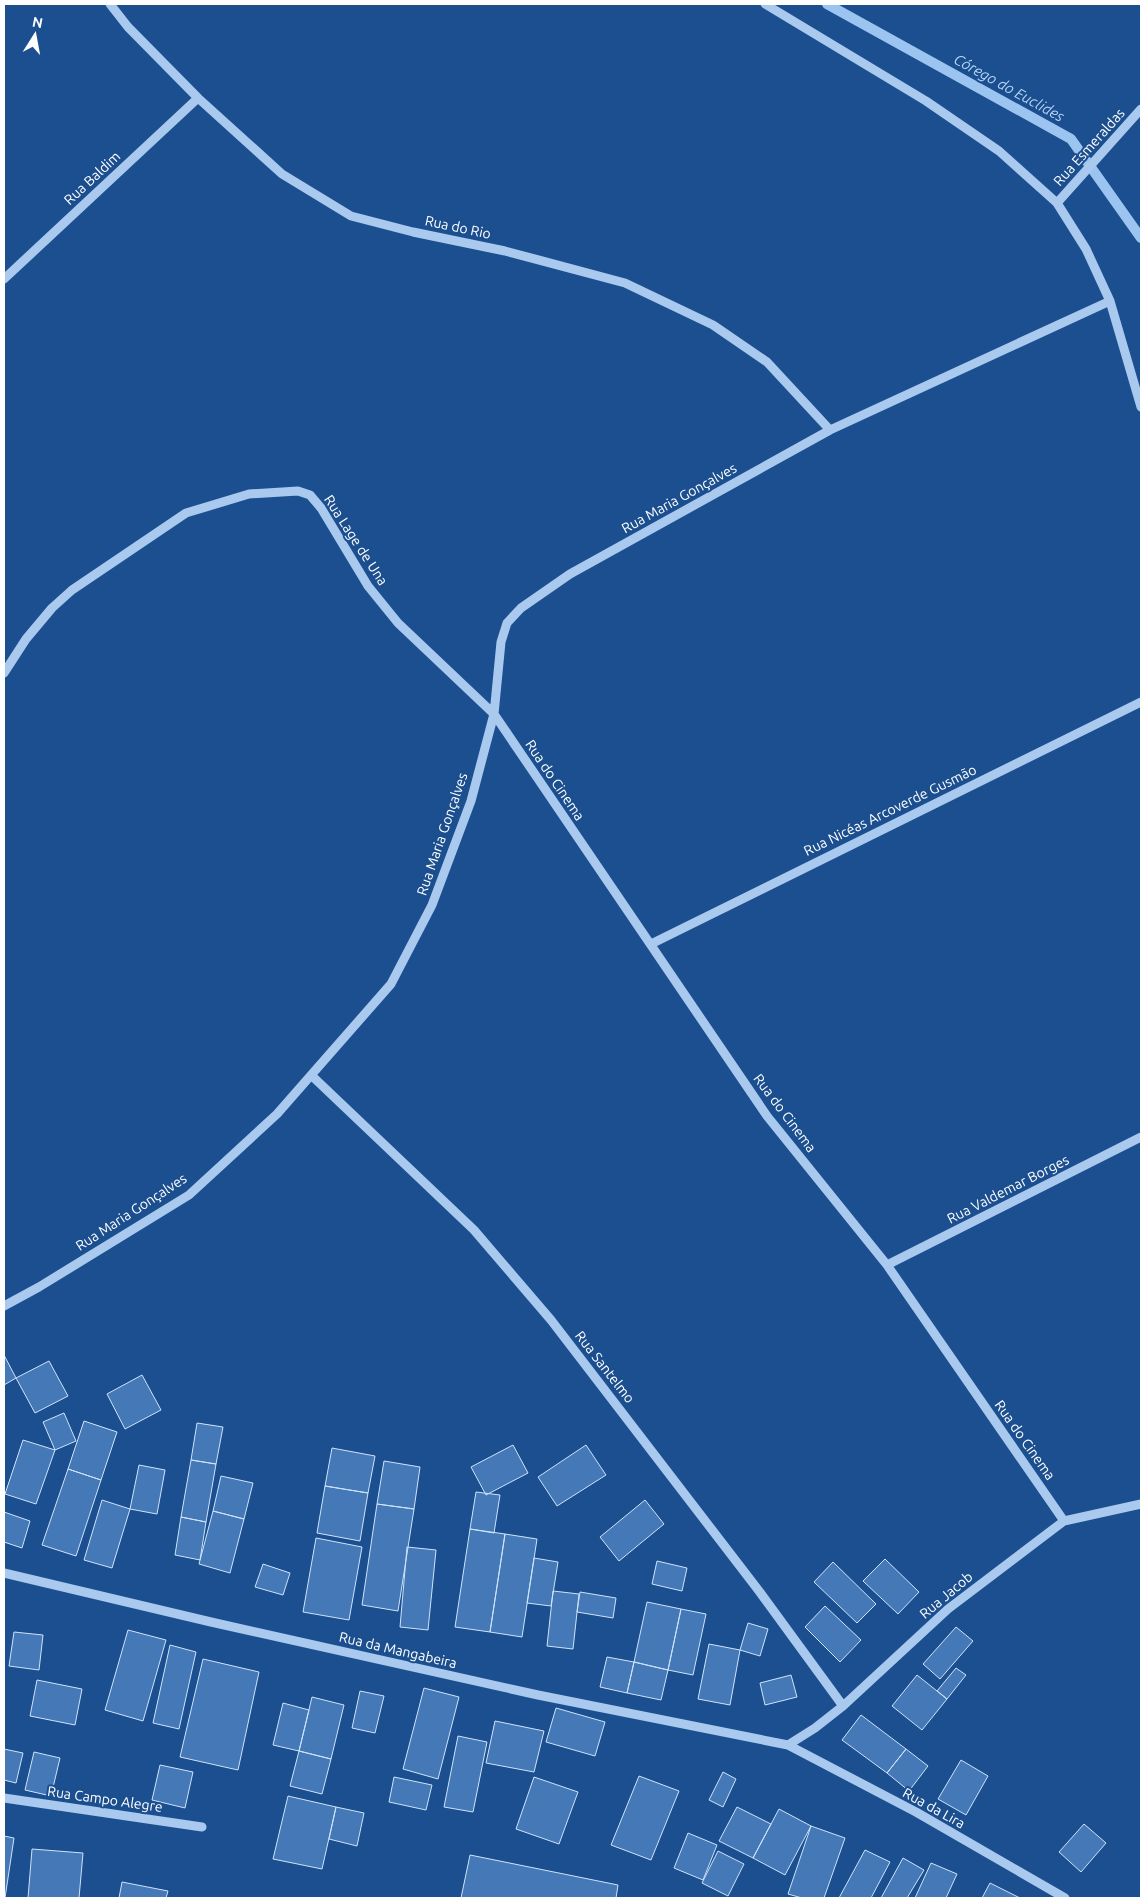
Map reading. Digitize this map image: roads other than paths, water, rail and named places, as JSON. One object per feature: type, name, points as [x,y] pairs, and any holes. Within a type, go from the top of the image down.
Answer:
[{"type":"street","name":"Rua do Rio","points":[[110,4],[128,27],[198,98],[282,174],[352,216],[625,282],[713,325],[767,362],[830,430]]},
{"type":"street","points":[[765,4],[926,101],[999,151],[1057,203],[1086,249],[1110,301],[1141,407]]},
{"type":"street","name":"Rua Baldim","points":[[4,279],[198,98]]},
{"type":"street","name":"Rua Esmeraldas","points":[[1057,203],[1141,109]]},
{"type":"street","name":"Rua Maria Gonçalves","points":[[4,1306],[39,1287],[189,1194],[277,1114],[391,984],[432,905],[471,801],[494,714],[500,642],[507,623],[521,608],[570,574],[830,430],[1110,301]]},
{"type":"street","name":"Rua Lage de Una","points":[[4,672],[26,640],[52,608],[72,590],[186,513],[249,494],[298,491],[310,495],[322,508],[368,586],[398,623],[494,714]]},
{"type":"street","name":"Rua Nicéas Arcoverde Gusmão","points":[[651,944],[1141,702]]},
{"type":"street","name":"Rua do Cinema","points":[[494,714],[767,1116],[887,1265],[1064,1521]]},
{"type":"street","name":"Rua Santelmo","points":[[311,1075],[474,1230],[552,1320],[759,1591],[843,1706]]},
{"type":"street","name":"Rua Valdemar Borges","points":[[887,1265],[1141,1137]]},
{"type":"street","name":"Rua Jacob","points":[[788,1745],[815,1728],[843,1706],[948,1608],[1064,1521],[1141,1504]]},
{"type":"street","name":"Rua da Mangabeira","points":[[4,1573],[211,1622],[538,1695],[788,1745]]},
{"type":"street","name":"Rua da Lira","points":[[788,1745],[916,1812],[1065,1898]]},
{"type":"street","name":"Rua Campo Alegre","points":[[4,1798],[202,1827]]},
{"type":"waterway","name":"Córego do Euclides","points":[[827,4],[1071,139],[1141,238]]}]
